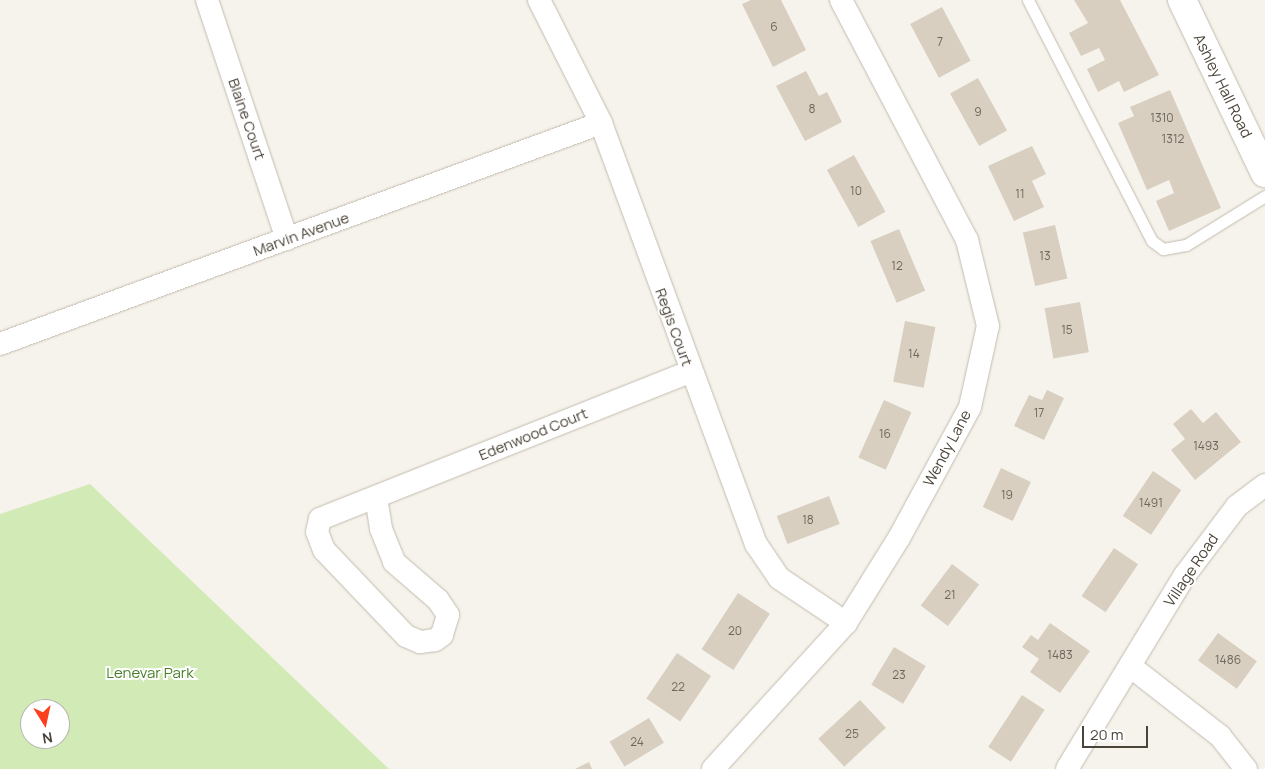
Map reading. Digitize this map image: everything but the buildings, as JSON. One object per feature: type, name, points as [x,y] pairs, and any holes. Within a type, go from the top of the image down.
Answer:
[{"type":"street","name":"Blaine Court","points":[[207,0],[287,239]]},
{"type":"street","name":"Regis Court","points":[[539,0],[601,123],[690,372],[756,544],[780,578],[846,623]]},
{"type":"street","name":"Wendy Lane","points":[[713,769],[846,623],[899,538],[970,407],[988,326],[967,240],[841,0]]},
{"type":"street","name":"Ashley Hall Road","points":[[1182,0],[1265,173]]},
{"type":"street","name":"Marvin Avenue","points":[[0,344],[601,123]]},
{"type":"street","name":"Edenwood Court","points":[[376,497],[381,529],[394,562],[438,600],[448,616],[442,634],[435,640],[420,642],[406,636],[324,550],[317,532],[320,519],[690,372]]},
{"type":"street","name":"Village Road","points":[[1067,769],[1186,575],[1237,506],[1265,485]]},
{"type":"street","points":[[1130,666],[1220,736],[1246,769]]},
{"type":"lane","points":[[1028,0],[1152,242],[1162,249],[1186,245],[1265,196]]},
{"type":"green space","name":"Lenevar Park","points":[[90,484],[389,769],[0,769],[0,514]]}]
